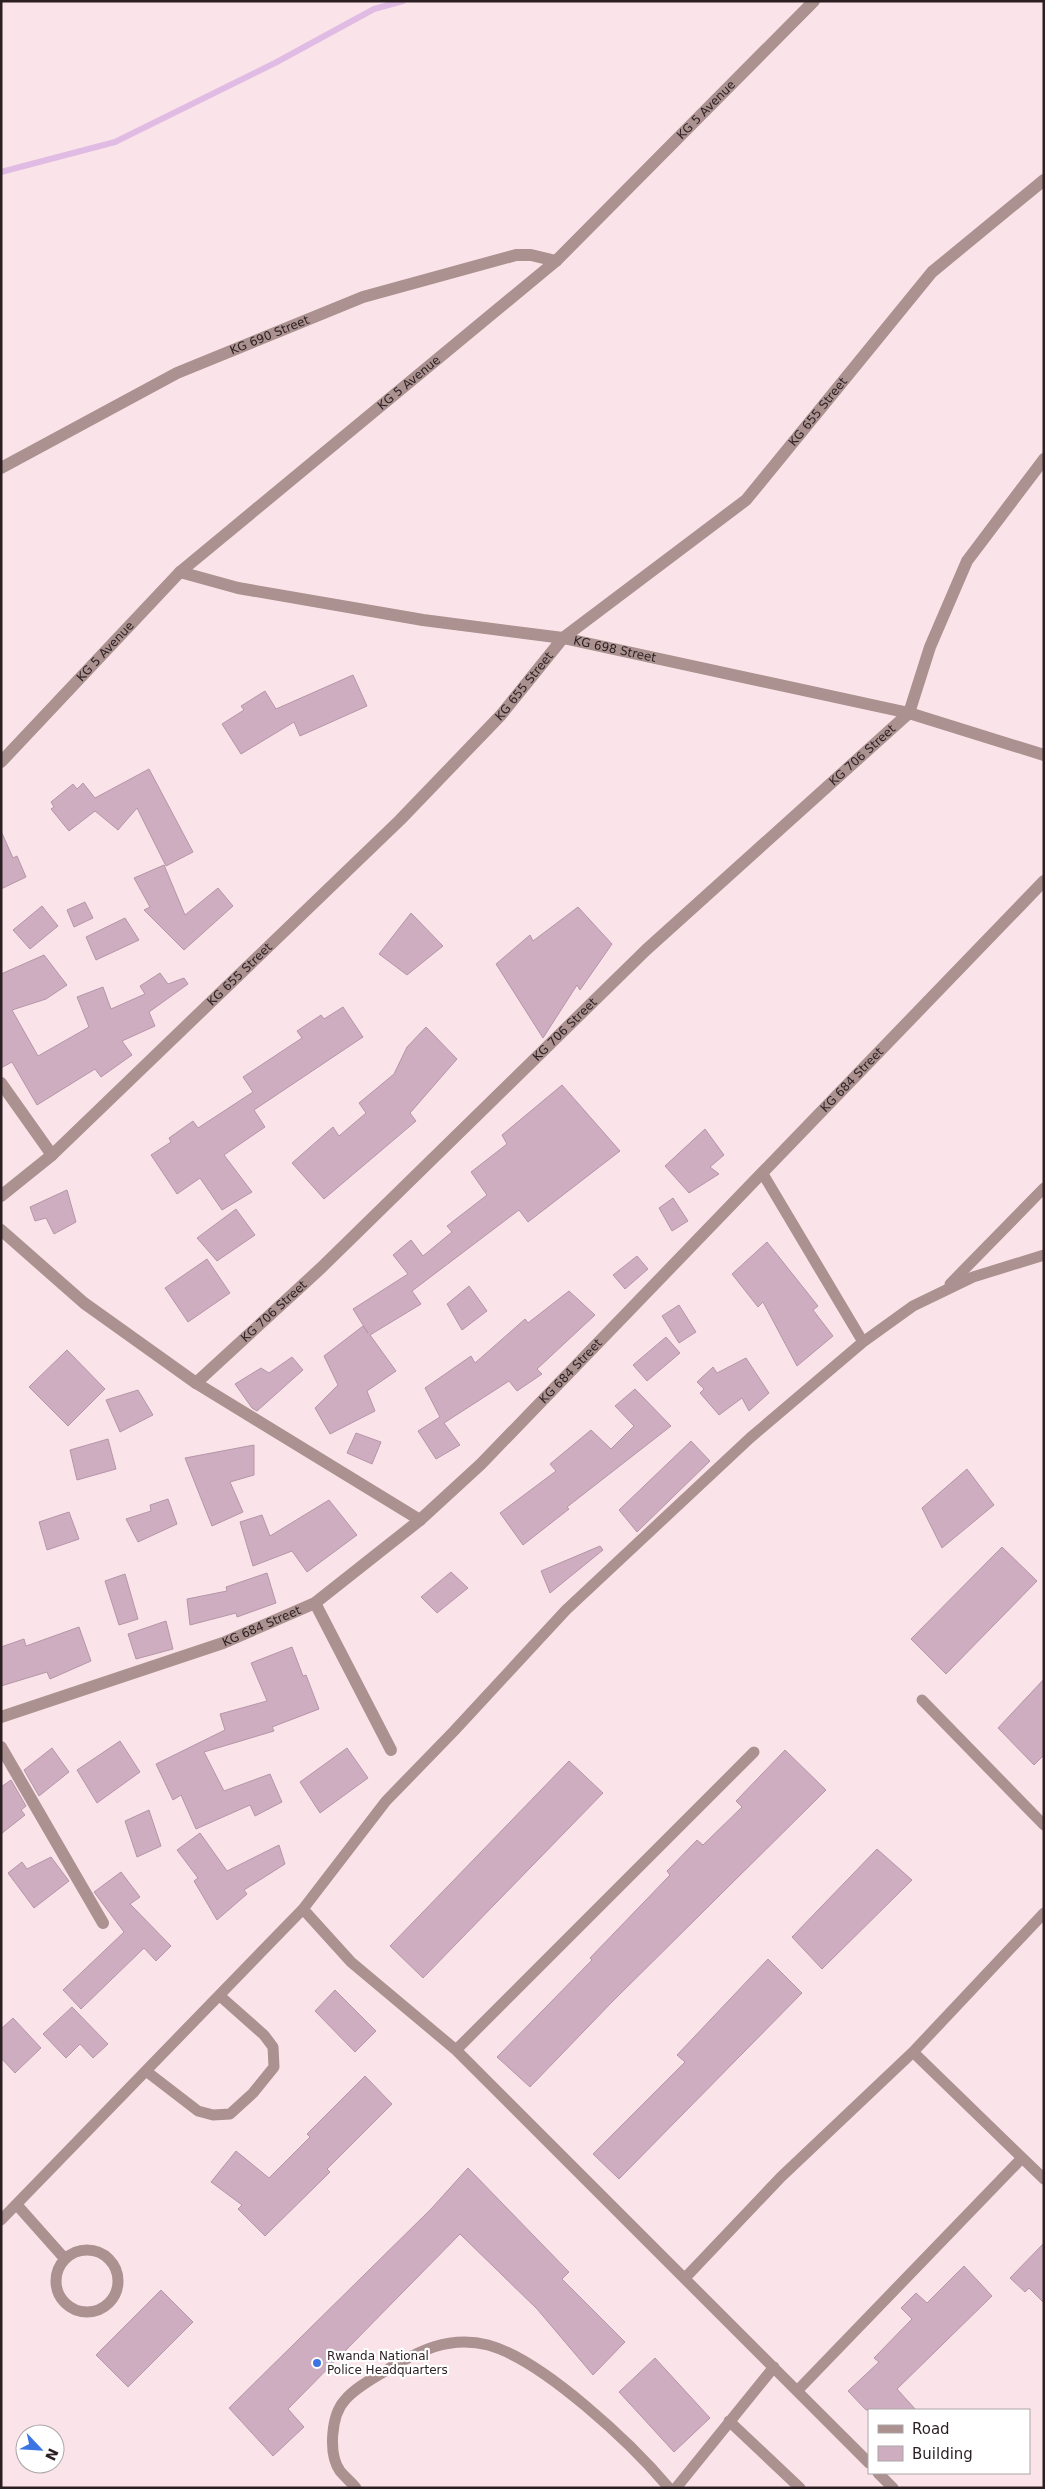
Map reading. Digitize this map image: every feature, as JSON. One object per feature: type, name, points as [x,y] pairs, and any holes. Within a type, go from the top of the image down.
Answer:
[{"type":"street","name":"KG 5 Avenue","points":[[1,762],[180,572],[556,261],[814,1]]},
{"type":"street","name":"KG 655 Street","points":[[1,1196],[52,1155],[400,820],[502,715],[563,638],[746,500],[932,272],[1044,180]]},
{"type":"street","name":"KG 690 Street","points":[[1,468],[177,373],[363,297],[516,255],[531,255],[556,261]]},
{"type":"street","points":[[909,713],[930,647],[967,561],[1044,458]]},
{"type":"street","name":"KG 698 Street","points":[[180,572],[238,588],[423,620],[563,638],[909,713],[1044,755]]},
{"type":"street","name":"KG 706 Street","points":[[196,1383],[321,1268],[646,950],[909,713]]},
{"type":"street","name":"KG 684 Street","points":[[1,1717],[223,1643],[315,1603],[420,1520],[481,1464],[1044,881]]},
{"type":"street","points":[[1,1083],[52,1155]]},
{"type":"street","points":[[1,1230],[84,1303],[196,1383],[420,1520]]},
{"type":"street","points":[[315,1603],[391,1750]]},
{"type":"street","points":[[1,1747],[103,1923]]},
{"type":"lane","points":[[763,1174],[863,1342]]},
{"type":"lane","points":[[945,1289],[1044,1188]]},
{"type":"lane","points":[[1,2220],[303,1910],[386,1801],[566,1610],[750,1438],[863,1342],[913,1306],[973,1277],[1044,1255]]},
{"type":"lane","points":[[922,1700],[1044,1825]]},
{"type":"lane","points":[[456,2050],[754,1752]]},
{"type":"lane","points":[[303,1910],[351,1962],[456,2050],[868,2462]]},
{"type":"lane","points":[[686,2278],[781,2176],[913,2052],[1044,1912]]},
{"type":"lane","points":[[146,2071],[198,2111],[213,2115],[230,2114],[253,2093],[274,2067],[273,2047],[264,2035],[220,1996]]},
{"type":"lane","points":[[913,2052],[1044,2179]]},
{"type":"lane","points":[[797,2391],[1022,2158]]},
{"type":"lane","points":[[17,2204],[65,2259]]},
{"type":"lane","points":[[82,2250],[102,2253],[109,2260],[116,2268],[118,2287],[109,2304],[91,2313],[72,2310],[58,2296],[56,2276],[65,2259],[82,2250]]},
{"type":"lane","points":[[356,2488],[339,2470],[332,2441],[334,2418],[345,2400],[369,2381],[414,2354],[455,2341],[489,2345],[532,2365],[569,2393],[625,2443],[669,2488]]},
{"type":"lane","points":[[676,2488],[729,2420],[774,2367]]},
{"type":"lane","points":[[729,2420],[800,2488]]},
{"type":"lane","points":[[879,2474],[893,2488]]},
{"type":"building","points":[[353,675],[367,706],[300,736],[294,722],[241,754],[222,724],[244,710],[241,706],[265,691],[276,709]]},
{"type":"building","points":[[149,769],[193,852],[166,866],[137,808],[118,830],[95,811],[69,831],[51,809],[54,807],[51,802],[73,784],[77,789],[83,783],[95,798]]},
{"type":"building","points":[[1,831],[13,858],[17,856],[26,877],[1,889]]},
{"type":"building","points":[[164,865],[185,915],[218,888],[233,906],[184,950],[144,910],[150,907],[134,878]]},
{"type":"building","points":[[85,902],[93,918],[74,927],[67,910]]},
{"type":"building","points":[[42,906],[58,926],[30,949],[13,930]]},
{"type":"building","points":[[578,907],[612,944],[580,990],[577,985],[543,1038],[496,964],[530,935],[533,941]]},
{"type":"building","points":[[411,913],[443,946],[407,975],[379,954]]},
{"type":"building","points":[[125,918],[139,940],[96,960],[86,937]]},
{"type":"building","points":[[44,955],[67,985],[46,999],[12,1010],[38,1056],[89,1027],[77,997],[103,987],[111,1009],[145,994],[140,986],[160,973],[168,984],[184,978],[188,984],[149,1012],[155,1026],[122,1041],[132,1055],[101,1077],[95,1069],[37,1105],[12,1062],[1,1068],[1,974]]},
{"type":"building","points":[[343,1007],[363,1037],[254,1110],[265,1127],[224,1155],[252,1192],[222,1210],[200,1178],[177,1194],[151,1155],[171,1142],[169,1138],[193,1121],[198,1128],[253,1092],[243,1077],[302,1038],[297,1031],[321,1015],[324,1019]]},
{"type":"building","points":[[426,1027],[457,1059],[410,1113],[416,1121],[324,1199],[292,1163],[333,1127],[339,1136],[366,1113],[359,1103],[394,1074],[407,1047]]},
{"type":"building","points":[[562,1085],[620,1151],[528,1222],[519,1210],[412,1291],[421,1304],[370,1335],[396,1371],[367,1391],[375,1411],[330,1434],[315,1408],[338,1385],[324,1356],[363,1326],[368,1333],[353,1309],[408,1274],[393,1255],[411,1240],[423,1256],[452,1232],[447,1226],[487,1195],[471,1172],[507,1144],[502,1135]]},
{"type":"building","points":[[705,1129],[724,1155],[710,1167],[719,1174],[689,1193],[665,1166]]},
{"type":"building","points":[[67,1190],[76,1222],[54,1234],[46,1218],[35,1221],[30,1207]]},
{"type":"building","points":[[673,1198],[688,1221],[672,1231],[659,1208]]},
{"type":"building","points":[[236,1209],[255,1235],[217,1261],[197,1238]]},
{"type":"building","points":[[767,1242],[818,1306],[813,1310],[833,1336],[797,1366],[763,1302],[758,1307],[732,1274]]},
{"type":"building","points":[[637,1256],[648,1269],[625,1289],[613,1275]]},
{"type":"building","points":[[207,1259],[230,1293],[188,1322],[165,1288]]},
{"type":"building","points":[[469,1286],[487,1311],[462,1330],[447,1304]]},
{"type":"building","points":[[569,1291],[595,1315],[537,1369],[542,1374],[517,1391],[509,1381],[444,1423],[460,1445],[436,1459],[418,1431],[440,1417],[425,1388],[471,1356],[475,1363],[525,1319],[528,1323]]},
{"type":"building","points":[[679,1305],[696,1332],[679,1343],[662,1316]]},
{"type":"building","points":[[666,1337],[680,1353],[647,1381],[633,1365]]},
{"type":"building","points":[[67,1350],[105,1389],[68,1426],[29,1387]]},
{"type":"building","points":[[292,1357],[303,1370],[257,1411],[252,1408],[235,1384],[261,1368],[269,1373]]},
{"type":"building","points":[[746,1358],[769,1393],[749,1411],[742,1398],[719,1415],[700,1393],[704,1389],[697,1382],[713,1367],[717,1373]]},
{"type":"building","points":[[635,1389],[671,1426],[567,1507],[569,1509],[523,1545],[500,1513],[556,1471],[550,1464],[591,1430],[611,1449],[634,1426],[615,1406]]},
{"type":"building","points":[[138,1390],[153,1415],[120,1432],[106,1400]]},
{"type":"building","points":[[356,1433],[381,1442],[372,1464],[347,1453]]},
{"type":"building","points":[[108,1439],[116,1469],[77,1480],[70,1450]]},
{"type":"building","points":[[691,1441],[710,1461],[637,1532],[619,1510]]},
{"type":"building","points":[[254,1445],[254,1475],[230,1482],[243,1512],[212,1526],[185,1458]]},
{"type":"building","points":[[967,1469],[994,1505],[942,1548],[922,1508]]},
{"type":"building","points":[[168,1499],[177,1524],[138,1542],[126,1519],[151,1511],[150,1505]]},
{"type":"building","points":[[329,1500],[357,1535],[307,1572],[292,1551],[253,1566],[240,1522],[262,1515],[270,1536]]},
{"type":"building","points":[[69,1512],[79,1539],[47,1550],[39,1522]]},
{"type":"building","points":[[600,1546],[603,1550],[550,1593],[541,1571]]},
{"type":"building","points":[[1002,1547],[1037,1581],[946,1674],[911,1639]]},
{"type":"building","points":[[451,1572],[468,1588],[437,1613],[421,1597]]},
{"type":"building","points":[[267,1573],[276,1603],[237,1617],[236,1613],[190,1625],[187,1599],[227,1591],[226,1587]]},
{"type":"building","points":[[125,1574],[138,1619],[119,1625],[105,1581]]},
{"type":"building","points":[[166,1621],[173,1649],[136,1659],[128,1634]]},
{"type":"building","points":[[79,1627],[91,1661],[50,1679],[47,1672],[1,1686],[1,1647],[24,1639],[26,1646]]},
{"type":"building","points":[[292,1647],[303,1676],[306,1675],[319,1709],[272,1727],[274,1731],[204,1752],[224,1791],[270,1774],[282,1802],[255,1816],[250,1805],[196,1829],[181,1795],[173,1800],[156,1764],[225,1730],[220,1714],[267,1701],[251,1663]]},
{"type":"building","points":[[1044,1679],[1044,1755],[1034,1765],[998,1728]]},
{"type":"building","points":[[120,1741],[140,1772],[97,1803],[77,1770]]},
{"type":"building","points":[[52,1748],[69,1772],[39,1796],[24,1770]]},
{"type":"building","points":[[347,1748],[368,1778],[320,1813],[300,1782]]},
{"type":"building","points":[[785,1750],[826,1790],[613,2001],[530,2087],[497,2057],[592,1960],[590,1958],[670,1875],[667,1871],[697,1840],[703,1845],[742,1807],[736,1801]]},
{"type":"building","points":[[569,1761],[603,1793],[423,1978],[390,1946]]},
{"type":"building","points":[[11,1780],[26,1806],[21,1810],[25,1815],[1,1834],[1,1787]]},
{"type":"building","points":[[149,1810],[161,1846],[137,1857],[125,1821]]},
{"type":"building","points":[[200,1833],[227,1871],[279,1845],[285,1864],[244,1890],[247,1894],[217,1920],[194,1881],[198,1878],[177,1850]]},
{"type":"building","points":[[877,1849],[912,1880],[822,1969],[792,1937]]},
{"type":"building","points":[[51,1857],[69,1881],[34,1908],[8,1873],[22,1862],[27,1869]]},
{"type":"building","points":[[121,1872],[140,1897],[130,1904],[171,1946],[156,1961],[144,1948],[81,2009],[63,1990],[124,1932],[94,1892]]},
{"type":"building","points":[[768,1959],[802,1993],[619,2179],[593,2154],[685,2062],[677,2055]]},
{"type":"building","points":[[335,1990],[376,2031],[355,2052],[315,2011]]},
{"type":"building","points":[[72,2007],[108,2044],[93,2058],[80,2044],[66,2058],[43,2034]]},
{"type":"building","points":[[13,2018],[41,2048],[15,2073],[1,2058],[1,2029]]},
{"type":"building","points":[[365,2076],[392,2104],[327,2169],[330,2172],[265,2236],[238,2209],[242,2205],[211,2182],[236,2151],[269,2178],[310,2137],[307,2134]]},
{"type":"building","name":"Rwanda National Police Headquarters","points":[[468,2168],[569,2272],[562,2279],[625,2342],[593,2375],[537,2309],[460,2234],[288,2409],[304,2427],[273,2456],[229,2408],[431,2209]]},
{"type":"building","points":[[1044,2243],[1044,2303],[1029,2288],[1025,2292],[1010,2278]]},
{"type":"building","points":[[964,2266],[992,2296],[897,2389],[915,2409],[866,2410],[848,2391],[879,2362],[874,2358],[912,2319],[901,2308],[916,2293],[927,2303]]},
{"type":"building","points":[[161,2290],[193,2322],[128,2387],[96,2355]]},
{"type":"building","points":[[655,2358],[710,2418],[674,2452],[619,2392]]},
{"type":"waterway","points":[[1,172],[115,142],[275,63],[374,9],[403,1]]},
{"type":"place","name":"Rwanda National Police Headquarters","points":[[317,2363]]}]
